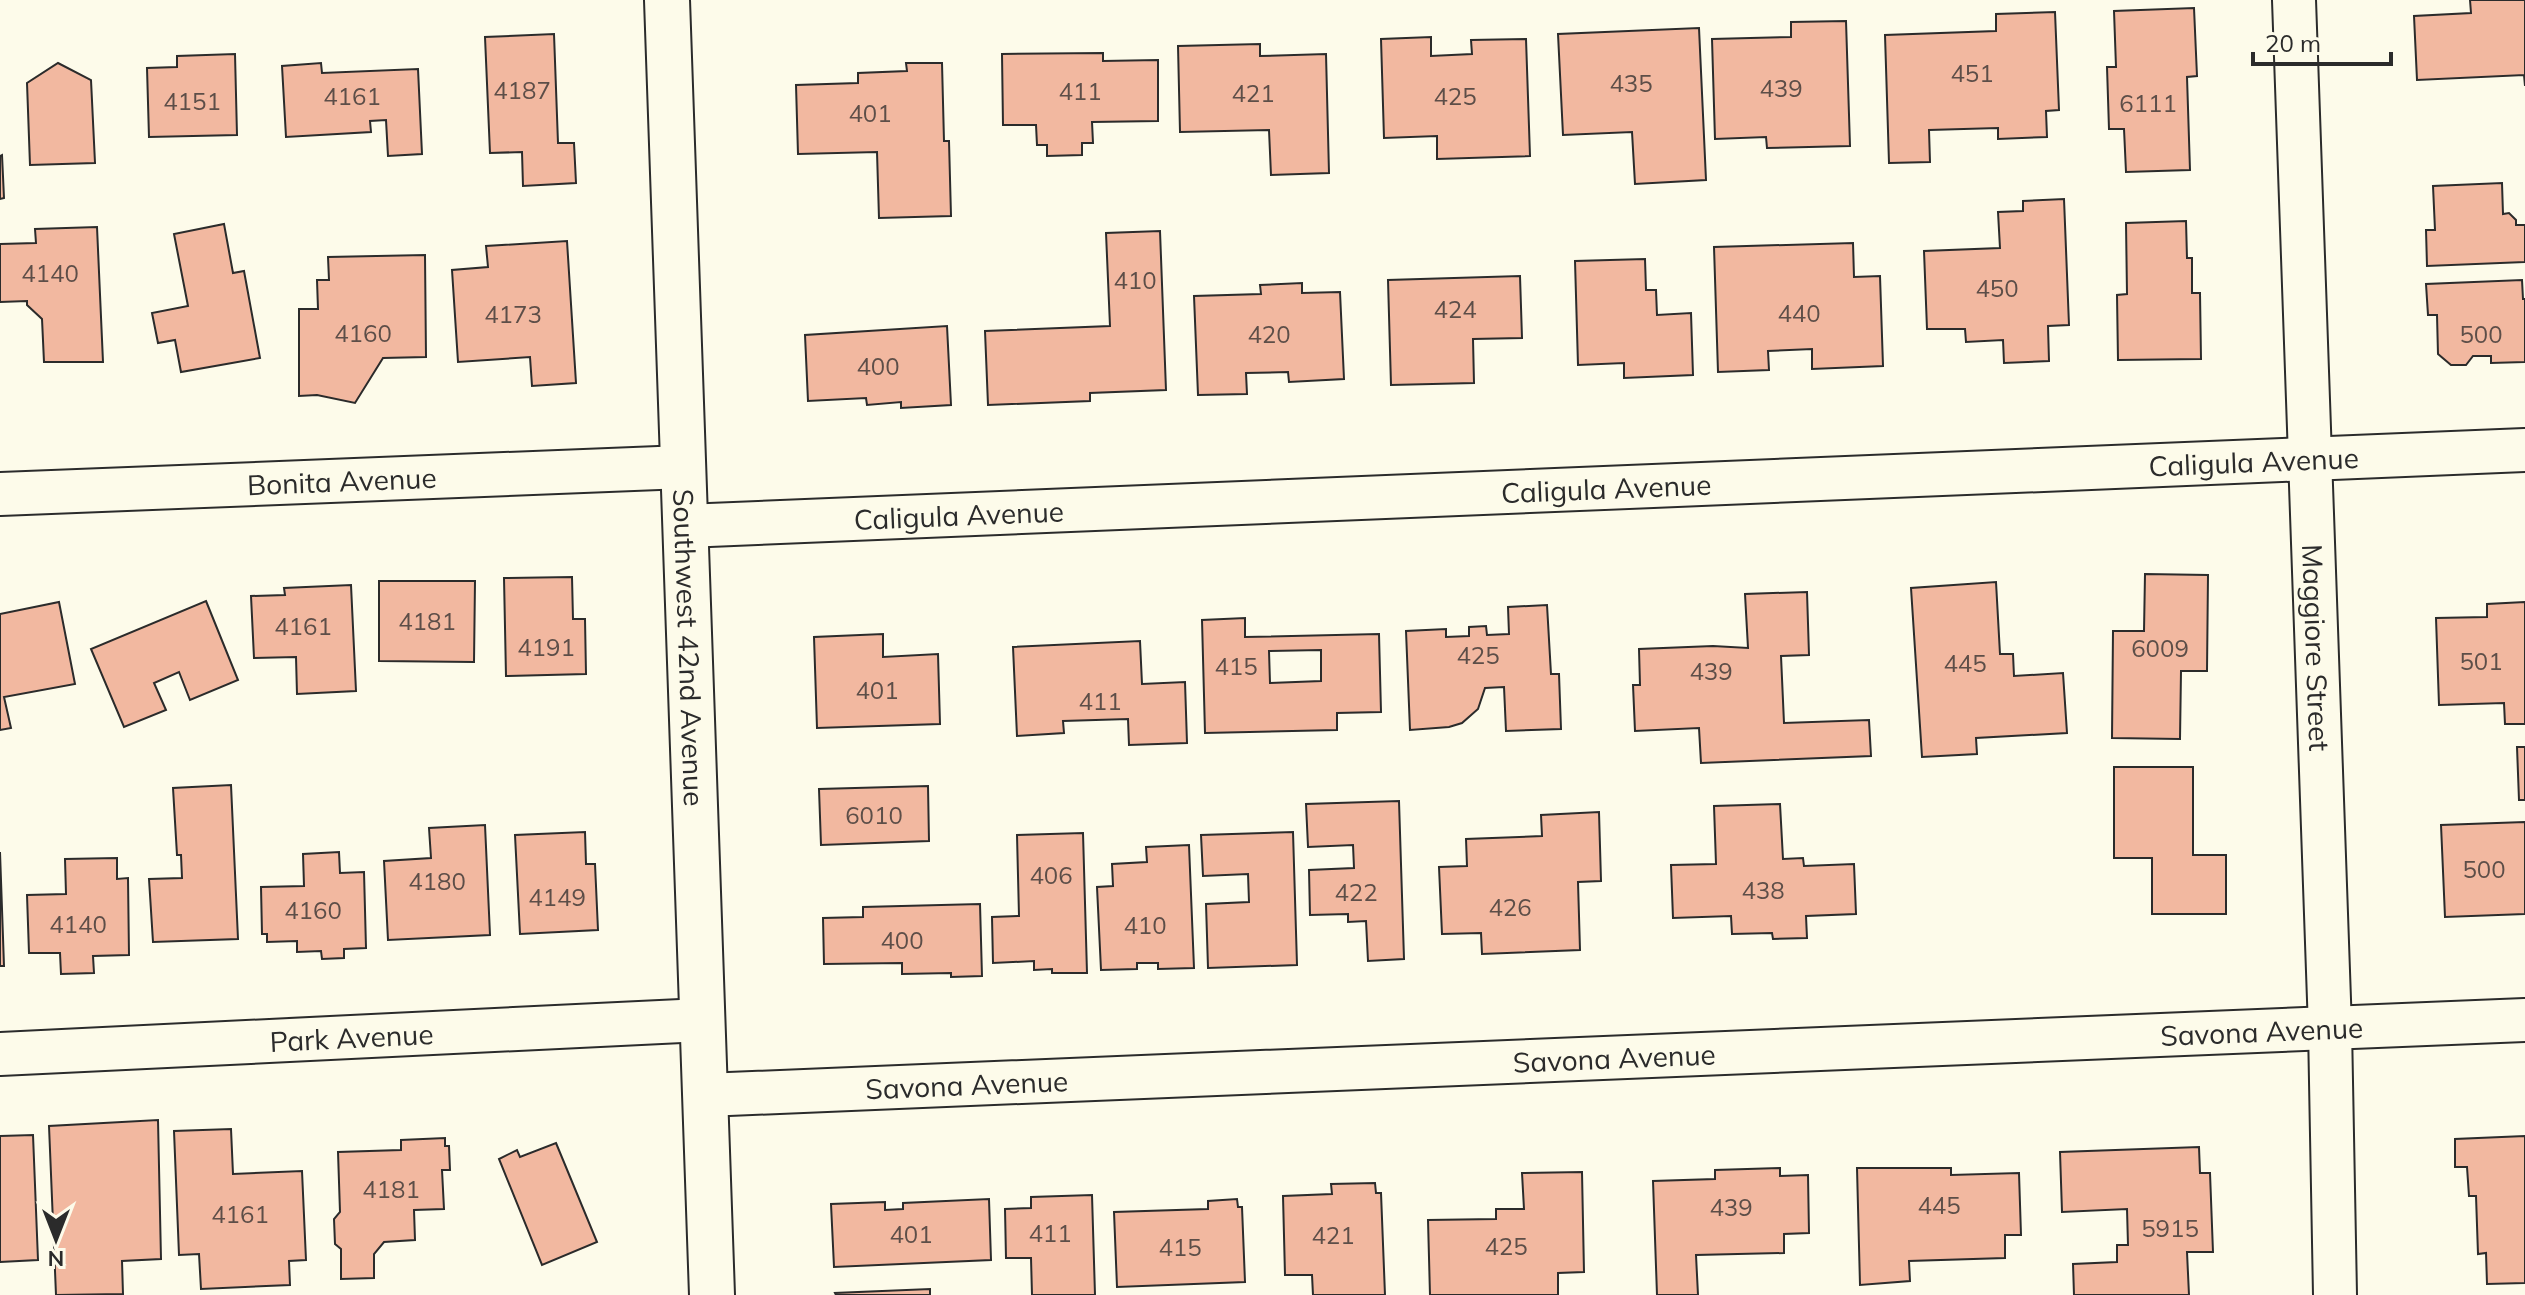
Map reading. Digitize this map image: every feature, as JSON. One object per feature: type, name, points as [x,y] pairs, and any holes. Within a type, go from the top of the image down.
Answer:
[{"type":"main road","name":"Southwest 42nd Avenue","points":[[667,0],[712,1295]]},
{"type":"street","name":"Maggiore Street","points":[[2294,0],[2330,1028],[2335,1295]]},
{"type":"street","name":"Caligula Avenue","points":[[685,526],[2525,450]]},
{"type":"street","name":"Bonita Avenue","points":[[0,494],[684,467]]},
{"type":"street","name":"Park Avenue","points":[[0,1054],[702,1020]]},
{"type":"street","name":"Savona Avenue","points":[[705,1095],[2525,1020]]},
{"type":"building","points":[[2470,0],[2525,0],[2525,86],[2524,75],[2417,80],[2414,16],[2471,13]]},
{"type":"building","points":[[2194,8],[2197,76],[2187,77],[2190,170],[2126,172],[2124,129],[2109,129],[2107,67],[2116,67],[2114,11]]},
{"type":"building","points":[[2055,12],[2059,110],[2046,111],[2047,137],[1998,139],[1998,128],[1929,130],[1930,162],[1889,163],[1885,35],[1996,31],[1996,14]]},
{"type":"building","points":[[1846,21],[1850,146],[1767,148],[1766,137],[1715,139],[1712,39],[1791,37],[1791,22]]},
{"type":"building","points":[[1699,28],[1706,180],[1635,184],[1632,132],[1563,135],[1558,34]]},
{"type":"building","points":[[554,34],[558,143],[574,143],[576,183],[523,186],[522,152],[490,153],[485,37]]},
{"type":"building","points":[[1431,37],[1431,56],[1472,54],[1471,40],[1526,39],[1530,156],[1437,159],[1437,136],[1384,138],[1381,39]]},
{"type":"building","points":[[1260,44],[1260,56],[1326,54],[1329,173],[1271,175],[1269,130],[1180,132],[1178,46]]},
{"type":"building","points":[[1103,53],[1103,61],[1158,60],[1158,121],[1092,122],[1093,143],[1082,143],[1082,155],[1047,156],[1047,145],[1037,145],[1036,125],[1003,125],[1002,54]]},
{"type":"building","points":[[235,54],[237,135],[149,137],[147,68],[177,67],[177,56]]},
{"type":"building","points":[[58,63],[91,80],[95,163],[30,165],[27,83]]},
{"type":"building","points":[[321,63],[322,73],[418,69],[422,154],[388,156],[386,120],[370,121],[371,132],[286,137],[282,66]]},
{"type":"building","points":[[906,63],[942,63],[944,141],[949,141],[951,216],[879,218],[877,152],[798,154],[796,85],[858,83],[858,73],[907,71]]},
{"type":"building","points":[[0,156],[4,198],[0,199]]},
{"type":"building","points":[[2502,183],[2503,214],[2509,213],[2516,220],[2516,225],[2525,225],[2525,262],[2427,266],[2426,230],[2435,230],[2433,186]]},
{"type":"building","points":[[2064,199],[2069,325],[2048,326],[2049,361],[2004,363],[2003,340],[1966,342],[1965,329],[1927,329],[1924,251],[2000,248],[1998,212],[2023,211],[2023,201]]},
{"type":"building","points":[[2186,221],[2187,258],[2192,258],[2192,293],[2200,293],[2201,359],[2118,360],[2117,295],[2127,294],[2126,223]]},
{"type":"building","points":[[224,224],[233,273],[244,271],[260,358],[181,372],[175,340],[158,343],[152,313],[188,306],[174,234]]},
{"type":"building","points":[[97,227],[103,362],[44,362],[42,319],[27,305],[27,301],[0,302],[0,244],[36,243],[35,229]]},
{"type":"building","points":[[1160,231],[1166,390],[1090,393],[1090,401],[988,405],[985,331],[1110,326],[1106,233]]},
{"type":"building","points":[[567,241],[576,383],[532,386],[530,357],[458,362],[452,270],[488,267],[486,246]]},
{"type":"building","points":[[1853,243],[1854,277],[1880,276],[1883,366],[1812,369],[1812,349],[1768,351],[1769,370],[1718,372],[1714,247]]},
{"type":"building","points":[[425,255],[426,357],[383,358],[355,403],[317,395],[299,396],[299,309],[318,309],[317,280],[329,280],[328,257]]},
{"type":"building","points":[[1645,259],[1646,290],[1656,290],[1657,315],[1691,313],[1693,375],[1624,378],[1624,363],[1578,365],[1575,261]]},
{"type":"building","points":[[1520,276],[1522,338],[1473,339],[1474,383],[1391,385],[1388,280]]},
{"type":"building","points":[[2522,280],[2525,362],[2491,363],[2491,356],[2473,356],[2466,365],[2451,365],[2438,354],[2437,315],[2428,315],[2426,284]]},
{"type":"building","points":[[1302,283],[1302,293],[1340,292],[1344,379],[1289,382],[1288,372],[1246,373],[1247,394],[1198,395],[1194,296],[1261,294],[1260,285]]},
{"type":"building","points":[[947,326],[951,405],[901,408],[901,402],[867,405],[866,398],[808,401],[805,335]]},
{"type":"building","points":[[2145,574],[2208,575],[2207,671],[2181,671],[2180,739],[2112,738],[2113,631],[2144,631]]},
{"type":"building","points":[[572,577],[573,619],[585,619],[586,674],[506,676],[504,578]]},
{"type":"building","points":[[379,581],[475,581],[474,662],[379,661]]},
{"type":"building","points":[[1996,582],[2000,654],[2013,654],[2014,676],[2063,673],[2067,733],[1976,738],[1977,754],[1922,757],[1911,588]]},
{"type":"building","points":[[351,585],[356,691],[297,694],[296,657],[254,658],[251,596],[285,595],[284,588]]},
{"type":"building","points":[[1807,592],[1809,655],[1781,656],[1784,723],[1869,720],[1871,756],[1701,763],[1699,728],[1635,731],[1633,685],[1640,685],[1639,649],[1748,648],[1745,594]]},
{"type":"building","points":[[206,601],[238,680],[190,700],[179,672],[154,683],[166,710],[124,727],[91,649]]},
{"type":"building","points":[[59,602],[75,684],[4,697],[11,728],[0,730],[0,614]]},
{"type":"building","points":[[2525,602],[2525,724],[2505,724],[2504,703],[2439,705],[2436,618],[2487,617],[2487,604]]},
{"type":"building","points":[[1547,605],[1551,674],[1559,674],[1561,729],[1506,731],[1504,687],[1485,688],[1478,709],[1462,723],[1410,730],[1406,631],[1446,629],[1446,637],[1469,636],[1469,627],[1486,626],[1487,635],[1509,634],[1508,607]]},
{"type":"building","points":[[1245,618],[1245,637],[1379,634],[1381,712],[1337,713],[1337,730],[1205,733],[1202,620]],"holes":[[[1321,650],[1321,681],[1270,683],[1269,651]]]},
{"type":"building","points":[[883,634],[883,657],[938,654],[940,724],[817,728],[814,637]]},
{"type":"building","points":[[1140,641],[1142,684],[1185,682],[1187,743],[1129,745],[1128,719],[1063,721],[1064,733],[1017,736],[1013,647]]},
{"type":"building","points":[[2517,747],[2525,747],[2525,800],[2519,800]]},
{"type":"building","points":[[2114,767],[2193,767],[2193,855],[2226,855],[2226,914],[2152,914],[2152,858],[2114,858]]},
{"type":"building","points":[[231,785],[238,939],[153,942],[149,879],[182,878],[181,855],[177,855],[173,788]]},
{"type":"building","points":[[928,786],[929,841],[821,845],[819,789]]},
{"type":"building","points":[[1399,801],[1404,959],[1368,961],[1366,921],[1348,922],[1348,914],[1310,915],[1309,870],[1354,868],[1353,845],[1308,847],[1306,804]]},
{"type":"building","points":[[1780,804],[1783,859],[1803,858],[1804,866],[1854,864],[1856,914],[1806,916],[1807,938],[1773,939],[1772,933],[1732,934],[1731,916],[1673,918],[1671,865],[1716,864],[1714,806]]},
{"type":"building","points":[[1599,812],[1601,881],[1578,882],[1580,950],[1482,954],[1481,933],[1442,934],[1439,867],[1467,866],[1466,839],[1542,836],[1541,815]]},
{"type":"building","points":[[2525,822],[2525,914],[2445,917],[2441,825]]},
{"type":"building","points":[[485,825],[490,935],[388,940],[384,861],[431,858],[429,828]]},
{"type":"building","points":[[585,832],[586,864],[595,864],[598,930],[520,934],[515,835]]},
{"type":"building","points":[[1293,832],[1297,965],[1208,968],[1206,904],[1249,902],[1248,874],[1203,876],[1201,835]]},
{"type":"building","points":[[1083,833],[1087,973],[1034,970],[1034,961],[993,963],[992,917],[1019,916],[1017,835]]},
{"type":"building","points":[[1189,845],[1194,968],[1158,969],[1158,963],[1137,963],[1137,969],[1101,970],[1097,887],[1113,886],[1112,864],[1147,862],[1146,847]]},
{"type":"building","points":[[0,852],[4,966],[0,966]]},
{"type":"building","points":[[339,852],[340,873],[364,872],[366,948],[344,949],[344,958],[322,959],[321,951],[297,952],[297,941],[267,942],[267,934],[262,934],[261,887],[304,886],[303,854]]},
{"type":"building","points":[[117,858],[117,879],[128,878],[129,955],[93,956],[94,973],[61,974],[60,953],[29,953],[27,895],[66,894],[65,859]]},
{"type":"building","points":[[980,904],[982,976],[902,974],[902,963],[824,964],[823,918],[863,917],[863,907]]},
{"type":"building","points":[[158,1120],[161,1259],[122,1261],[123,1294],[56,1295],[49,1126]]},
{"type":"building","points":[[231,1129],[233,1174],[302,1171],[306,1260],[289,1261],[290,1285],[201,1289],[199,1254],[179,1255],[174,1131]]},
{"type":"building","points":[[33,1135],[38,1260],[0,1262],[0,1136]]},
{"type":"building","points":[[2525,1136],[2525,1283],[2487,1284],[2486,1253],[2478,1254],[2476,1196],[2469,1196],[2467,1167],[2455,1167],[2455,1139]]},
{"type":"building","points":[[445,1138],[445,1146],[449,1146],[450,1170],[442,1170],[444,1209],[414,1210],[415,1240],[384,1242],[374,1254],[374,1278],[341,1279],[341,1249],[335,1244],[334,1219],[340,1212],[338,1152],[401,1150],[401,1140]]},
{"type":"building","points":[[556,1143],[597,1242],[542,1265],[499,1159],[517,1150],[520,1157]]},
{"type":"building","points":[[2199,1147],[2200,1173],[2210,1173],[2213,1252],[2187,1252],[2189,1295],[2074,1295],[2073,1264],[2117,1262],[2117,1245],[2128,1245],[2127,1209],[2062,1212],[2060,1152]]},
{"type":"building","points":[[1780,1168],[1780,1176],[1808,1175],[1809,1233],[1784,1234],[1784,1253],[1696,1255],[1698,1295],[1657,1295],[1653,1181],[1715,1179],[1715,1170]]},
{"type":"building","points":[[1857,1168],[1951,1168],[1951,1175],[2019,1173],[2021,1235],[2005,1235],[2005,1258],[1909,1261],[1910,1281],[1860,1285]]},
{"type":"building","points":[[1582,1172],[1584,1272],[1558,1273],[1558,1295],[1430,1295],[1428,1220],[1496,1219],[1496,1209],[1524,1209],[1522,1173]]},
{"type":"building","points":[[1375,1183],[1376,1193],[1381,1193],[1385,1295],[1313,1295],[1312,1275],[1285,1275],[1283,1196],[1332,1194],[1331,1184]]},
{"type":"building","points":[[1092,1195],[1095,1295],[1032,1295],[1031,1258],[1006,1258],[1005,1209],[1031,1208],[1031,1197]]},
{"type":"building","points":[[989,1199],[991,1260],[834,1267],[831,1204],[885,1202],[885,1210],[903,1209],[903,1203]]},
{"type":"building","points":[[1237,1199],[1238,1207],[1242,1207],[1245,1282],[1117,1287],[1114,1212],[1208,1209],[1208,1201]]},
{"type":"building","points":[[930,1289],[930,1295],[835,1293]]}]
